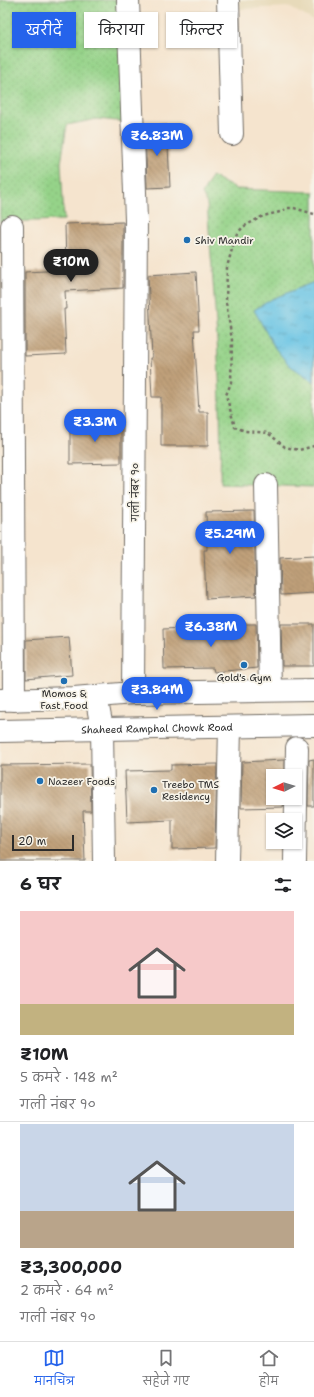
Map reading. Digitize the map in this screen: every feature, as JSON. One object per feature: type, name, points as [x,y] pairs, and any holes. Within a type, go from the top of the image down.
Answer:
[{"type":"street","name":"गली नंबर १०","points":[[128,0],[136,220],[134,693]]},
{"type":"street","points":[[228,0],[232,134]]},
{"type":"street","points":[[12,226],[7,700],[134,693],[314,690]]},
{"type":"street","points":[[266,485],[270,690]]},
{"type":"street","points":[[96,696],[102,728],[104,861]]},
{"type":"street","name":"Shaheed Ramphal Chowk Road","points":[[0,731],[314,725]]},
{"type":"street","points":[[227,861],[230,727]]},
{"type":"street","points":[[295,861],[296,748]]},
{"type":"path","points":[[314,214],[294,208],[287,208],[280,212],[263,216],[239,230],[232,246],[227,267],[226,302],[232,340],[231,383],[226,394],[235,427],[245,431],[268,433],[285,447],[300,450],[314,446]]},
{"type":"shaded area","points":[[240,0],[314,0],[314,21],[289,7],[240,9]]},
{"type":"green space","points":[[0,0],[136,0],[136,12],[84,12],[84,48],[136,48],[137,123],[97,119],[67,125],[61,163],[64,220],[0,222]]},
{"type":"green space","points":[[212,176],[236,189],[314,192],[314,487],[220,484],[221,449],[217,344],[207,204],[202,194]]},
{"type":"water","points":[[314,282],[314,382],[289,365],[275,348],[254,310],[272,299]]},
{"type":"building","points":[[167,125],[170,187],[147,188],[145,126]]},
{"type":"building","points":[[123,222],[123,288],[65,291],[66,309],[64,309],[66,354],[25,356],[25,272],[66,270],[65,224]]},
{"type":"building","points":[[196,272],[199,330],[194,330],[199,412],[208,412],[208,446],[161,446],[161,397],[152,397],[150,358],[152,358],[148,275]]},
{"type":"building","points":[[70,422],[121,422],[121,463],[70,464]]},
{"type":"building","points":[[254,511],[256,596],[206,599],[204,550],[207,550],[206,512]]},
{"type":"building","points":[[314,556],[314,593],[281,595],[280,558]]},
{"type":"building","points":[[207,624],[256,624],[257,668],[214,672],[213,668],[164,669],[163,629],[207,627]]},
{"type":"building","points":[[281,624],[314,624],[314,666],[282,666]]},
{"type":"building","points":[[69,637],[72,675],[26,679],[26,640]]},
{"type":"building","points":[[314,759],[314,806],[308,806],[309,760]]},
{"type":"building","points":[[284,760],[284,769],[266,769],[266,805],[283,805],[283,807],[241,808],[242,762]]},
{"type":"building","points":[[90,764],[91,811],[83,811],[85,861],[0,861],[0,765]]},
{"type":"building","points":[[217,764],[215,848],[172,849],[172,820],[127,822],[125,771],[171,770],[171,765]]},
{"type":"place","name":"Shiv Mandir","points":[[187,240]]},
{"type":"place","name":"Gold's Gym","points":[[244,665]]},
{"type":"place","name":"Momos & Fast Food","points":[[64,681]]},
{"type":"place","name":"Nazeer Foods","points":[[40,781]]},
{"type":"place","name":"Treebo TMS Residency","points":[[154,790]]}]
